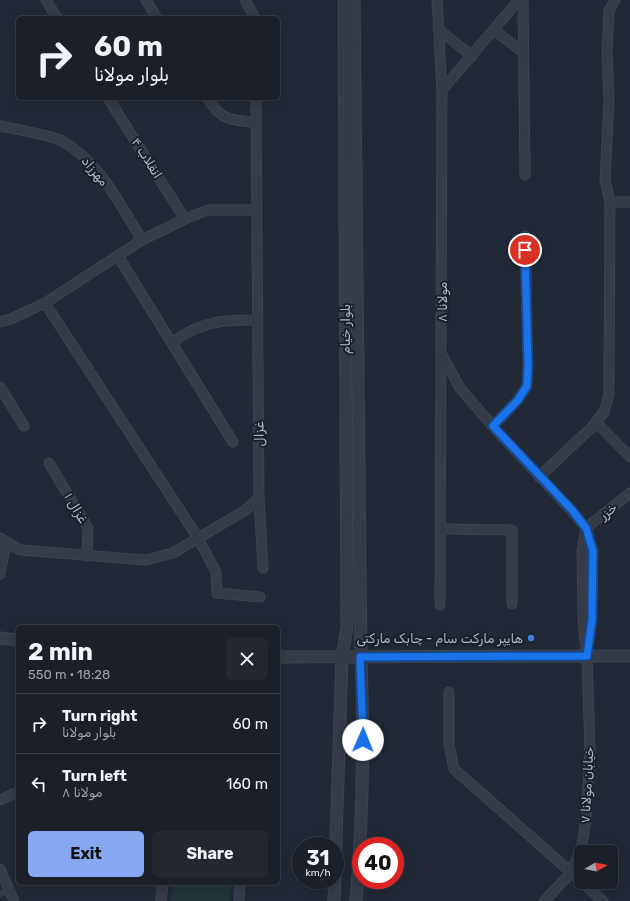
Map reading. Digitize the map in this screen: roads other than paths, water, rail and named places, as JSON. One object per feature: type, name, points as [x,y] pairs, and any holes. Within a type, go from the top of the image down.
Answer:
[{"type":"street","points":[[46,0],[56,16]]},
{"type":"street","points":[[146,0],[156,16]]},
{"type":"street","points":[[245,0],[254,16]]},
{"type":"street","points":[[254,0],[255,16]]},
{"type":"street","name":"بلوار خیام","points":[[334,901],[342,657],[347,627],[344,0]]},
{"type":"street","name":"بلوار خیام","points":[[354,0],[360,657],[364,724],[360,852],[356,901]]},
{"type":"street","name":"مولانا ۸","points":[[437,0],[442,90],[440,605]]},
{"type":"street","points":[[442,90],[519,0]]},
{"type":"street","points":[[523,0],[525,175]]},
{"type":"street","points":[[539,476],[572,447],[596,422],[604,412],[609,394],[610,202],[605,180],[609,101],[607,52],[609,11],[615,0]]},
{"type":"street","points":[[438,29],[472,56]]},
{"type":"street","points":[[494,30],[524,53]]},
{"type":"street","name":"انقلاب ۴","points":[[109,100],[185,218]]},
{"type":"street","points":[[208,100],[213,108],[228,120],[256,122]]},
{"type":"street","name":"غزال","points":[[256,100],[259,498],[263,568]]},
{"type":"street","name":"مهرزاد","points":[[0,126],[61,140],[84,156],[111,190],[142,240]]},
{"type":"street","points":[[610,202],[630,202]]},
{"type":"street","points":[[0,322],[11,319],[45,303],[142,240],[185,218],[208,210],[257,210]]},
{"type":"street","points":[[493,426],[518,400],[527,386],[528,366],[524,236]]},
{"type":"street","points":[[118,256],[233,442]]},
{"type":"street","points":[[45,303],[198,538],[216,572],[217,593],[260,597]]},
{"type":"street","points":[[172,343],[185,333],[207,323],[231,320],[258,320]]},
{"type":"street","points":[[442,356],[460,388],[493,426],[572,510],[586,528],[582,551],[582,622],[587,656]]},
{"type":"street","points":[[0,387],[24,426]]},
{"type":"street","points":[[596,422],[630,457]]},
{"type":"street","name":"غزال ۱","points":[[49,463],[88,528],[87,556]]},
{"type":"street","name":"خزر","points":[[586,528],[630,493]]},
{"type":"street","points":[[0,574],[3,541],[20,550],[146,560],[173,553],[244,511],[259,498]]},
{"type":"street","points":[[441,529],[512,530],[512,604]]},
{"type":"street","points":[[0,638],[16,640]]},
{"type":"street","name":"خیابان مولانا ۷","points":[[544,901],[571,872],[582,846],[586,820],[590,753],[587,656]]},
{"type":"street","points":[[280,657],[630,656]]},
{"type":"street","points":[[449,692],[449,744],[454,769],[574,875]]},
{"type":"street","points":[[0,800],[16,793]]},
{"type":"street","points":[[0,869],[14,901]]},
{"type":"street","points":[[161,901],[163,885]]},
{"type":"street","points":[[239,901],[240,885]]},
{"type":"street","points":[[589,889],[603,901]]},
{"type":"lane","points":[[0,894],[9,890]]},
{"type":"place","name":"هایپر مارکت سام - چابک مارکتی","points":[[531,638]]}]
